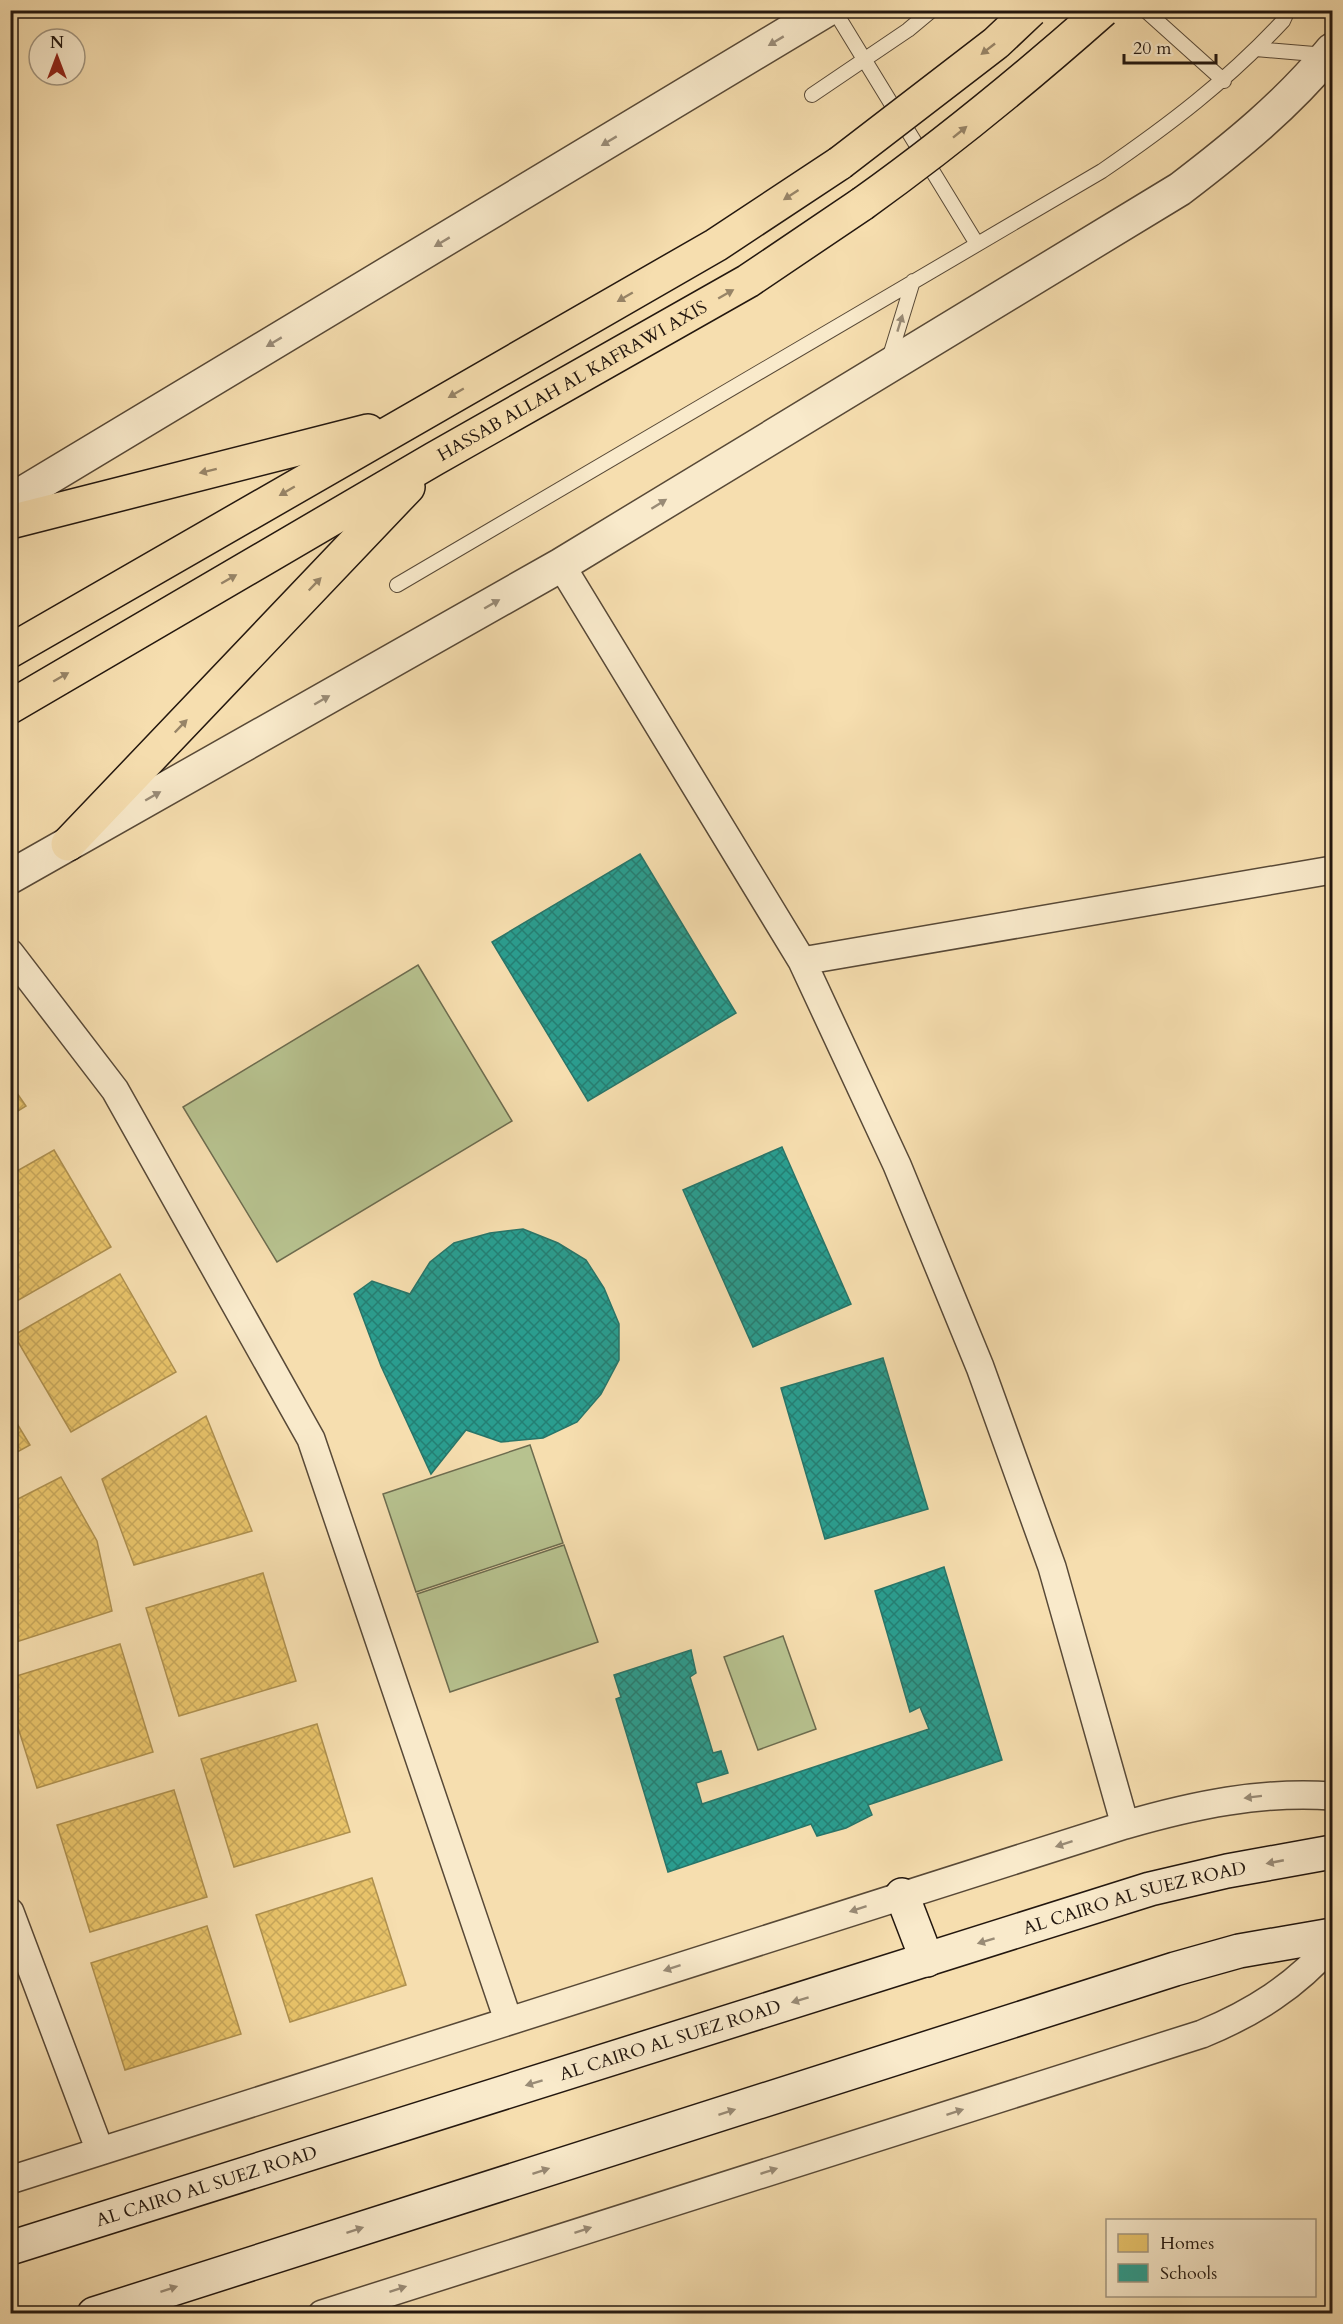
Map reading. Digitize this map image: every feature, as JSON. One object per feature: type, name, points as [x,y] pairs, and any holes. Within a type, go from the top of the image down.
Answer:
[{"type":"main road","points":[[10,501],[826,10]]},
{"type":"main road","points":[[10,651],[716,245],[840,163],[996,43],[1031,10]]},
{"type":"main road","name":"HASSAB ALLAH AL KAFRAWI AXIS","points":[[10,707],[434,459],[748,281],[862,204],[947,142],[1026,78],[1103,10]]},
{"type":"main road","points":[[10,877],[561,565],[887,364],[1180,189],[1249,136],[1310,77],[1330,53]]},
{"type":"main road","points":[[10,522],[407,421]]},
{"type":"main road","points":[[68,844],[434,459]]},
{"type":"main road","name":"AL CAIRO AL SUEZ ROAD","points":[[10,2248],[1150,1889],[1227,1871],[1332,1852]]},
{"type":"main road","points":[[902,1895],[927,1960]]},
{"type":"main road","points":[[94,2313],[1175,1969],[1249,1948],[1332,1935]]},
{"type":"street","points":[[561,565],[802,961],[897,1165],[980,1367],[1052,1567],[1125,1825]]},
{"type":"street","points":[[802,961],[1332,870]]},
{"type":"street","points":[[10,953],[115,1090],[311,1439],[508,2020]]},
{"type":"street","points":[[10,2180],[1125,1825],[1192,1806],[1261,1796],[1332,1796]]},
{"type":"street","points":[[10,1912],[100,2151]]},
{"type":"street","points":[[322,2313],[1202,2034],[1265,2004],[1294,1983],[1332,1944]]},
{"type":"lane","points":[[834,10],[977,244]]},
{"type":"lane","points":[[812,95],[932,10]]},
{"type":"lane","points":[[1145,10],[1224,81]]},
{"type":"lane","points":[[397,585],[1102,171],[1179,117],[1224,81],[1283,21],[1288,10]]},
{"type":"lane","points":[[1256,50],[1330,53]]},
{"type":"lane","points":[[887,364],[913,281]]},
{"type":"green space","points":[[418,965],[512,1121],[277,1262],[183,1107]]},
{"type":"green space","points":[[530,1445],[563,1543],[416,1592],[383,1494]]},
{"type":"green space","points":[[564,1545],[598,1642],[450,1692],[417,1594]]},
{"type":"green space","points":[[783,1636],[816,1729],[758,1750],[724,1657]]},
{"type":"building: Homes","points":[[10,1083],[26,1106],[10,1116]]},
{"type":"building: Homes","points":[[54,1150],[111,1247],[10,1305],[10,1175]]},
{"type":"building: Homes","points":[[120,1274],[176,1372],[71,1432],[14,1335]]},
{"type":"building: Homes","points":[[10,1412],[30,1445],[10,1456]]},
{"type":"building: Homes","points":[[206,1416],[252,1531],[134,1565],[102,1479]]},
{"type":"building: Homes","points":[[61,1477],[97,1541],[112,1611],[10,1644],[10,1503]]},
{"type":"building: Homes","points":[[263,1573],[296,1681],[179,1716],[146,1608]]},
{"type":"building: Homes","points":[[120,1644],[153,1752],[37,1788],[10,1702],[10,1678]]},
{"type":"building: Homes","points":[[317,1724],[350,1832],[234,1867],[201,1759]]},
{"type":"building: Homes","points":[[174,1790],[207,1897],[90,1932],[57,1825]]},
{"type":"building: Homes","points":[[372,1878],[406,1985],[290,2022],[256,1915]]},
{"type":"building: Homes","points":[[207,1926],[241,2034],[125,2070],[91,1963]]},
{"type":"building: Schools","points":[[640,854],[736,1013],[588,1101],[492,942]]},
{"type":"building: Schools","points":[[782,1147],[851,1304],[753,1347],[683,1190]]},
{"type":"building: Schools","points":[[523,1229],[558,1243],[586,1260],[604,1288],[619,1324],[619,1360],[601,1394],[577,1422],[543,1438],[501,1442],[466,1430],[431,1474],[381,1366],[354,1294],[372,1281],[410,1294],[430,1262],[454,1243],[490,1233]]},
{"type":"building: Schools","points":[[883,1358],[928,1509],[825,1539],[781,1388]]},
{"type":"building: Schools","points":[[944,1567],[1002,1760],[868,1805],[872,1815],[846,1828],[817,1836],[811,1824],[668,1872],[616,1699],[621,1697],[614,1675],[691,1650],[696,1673],[690,1677],[713,1753],[721,1751],[728,1773],[696,1783],[702,1804],[929,1729],[920,1707],[910,1712],[875,1591]]}]
